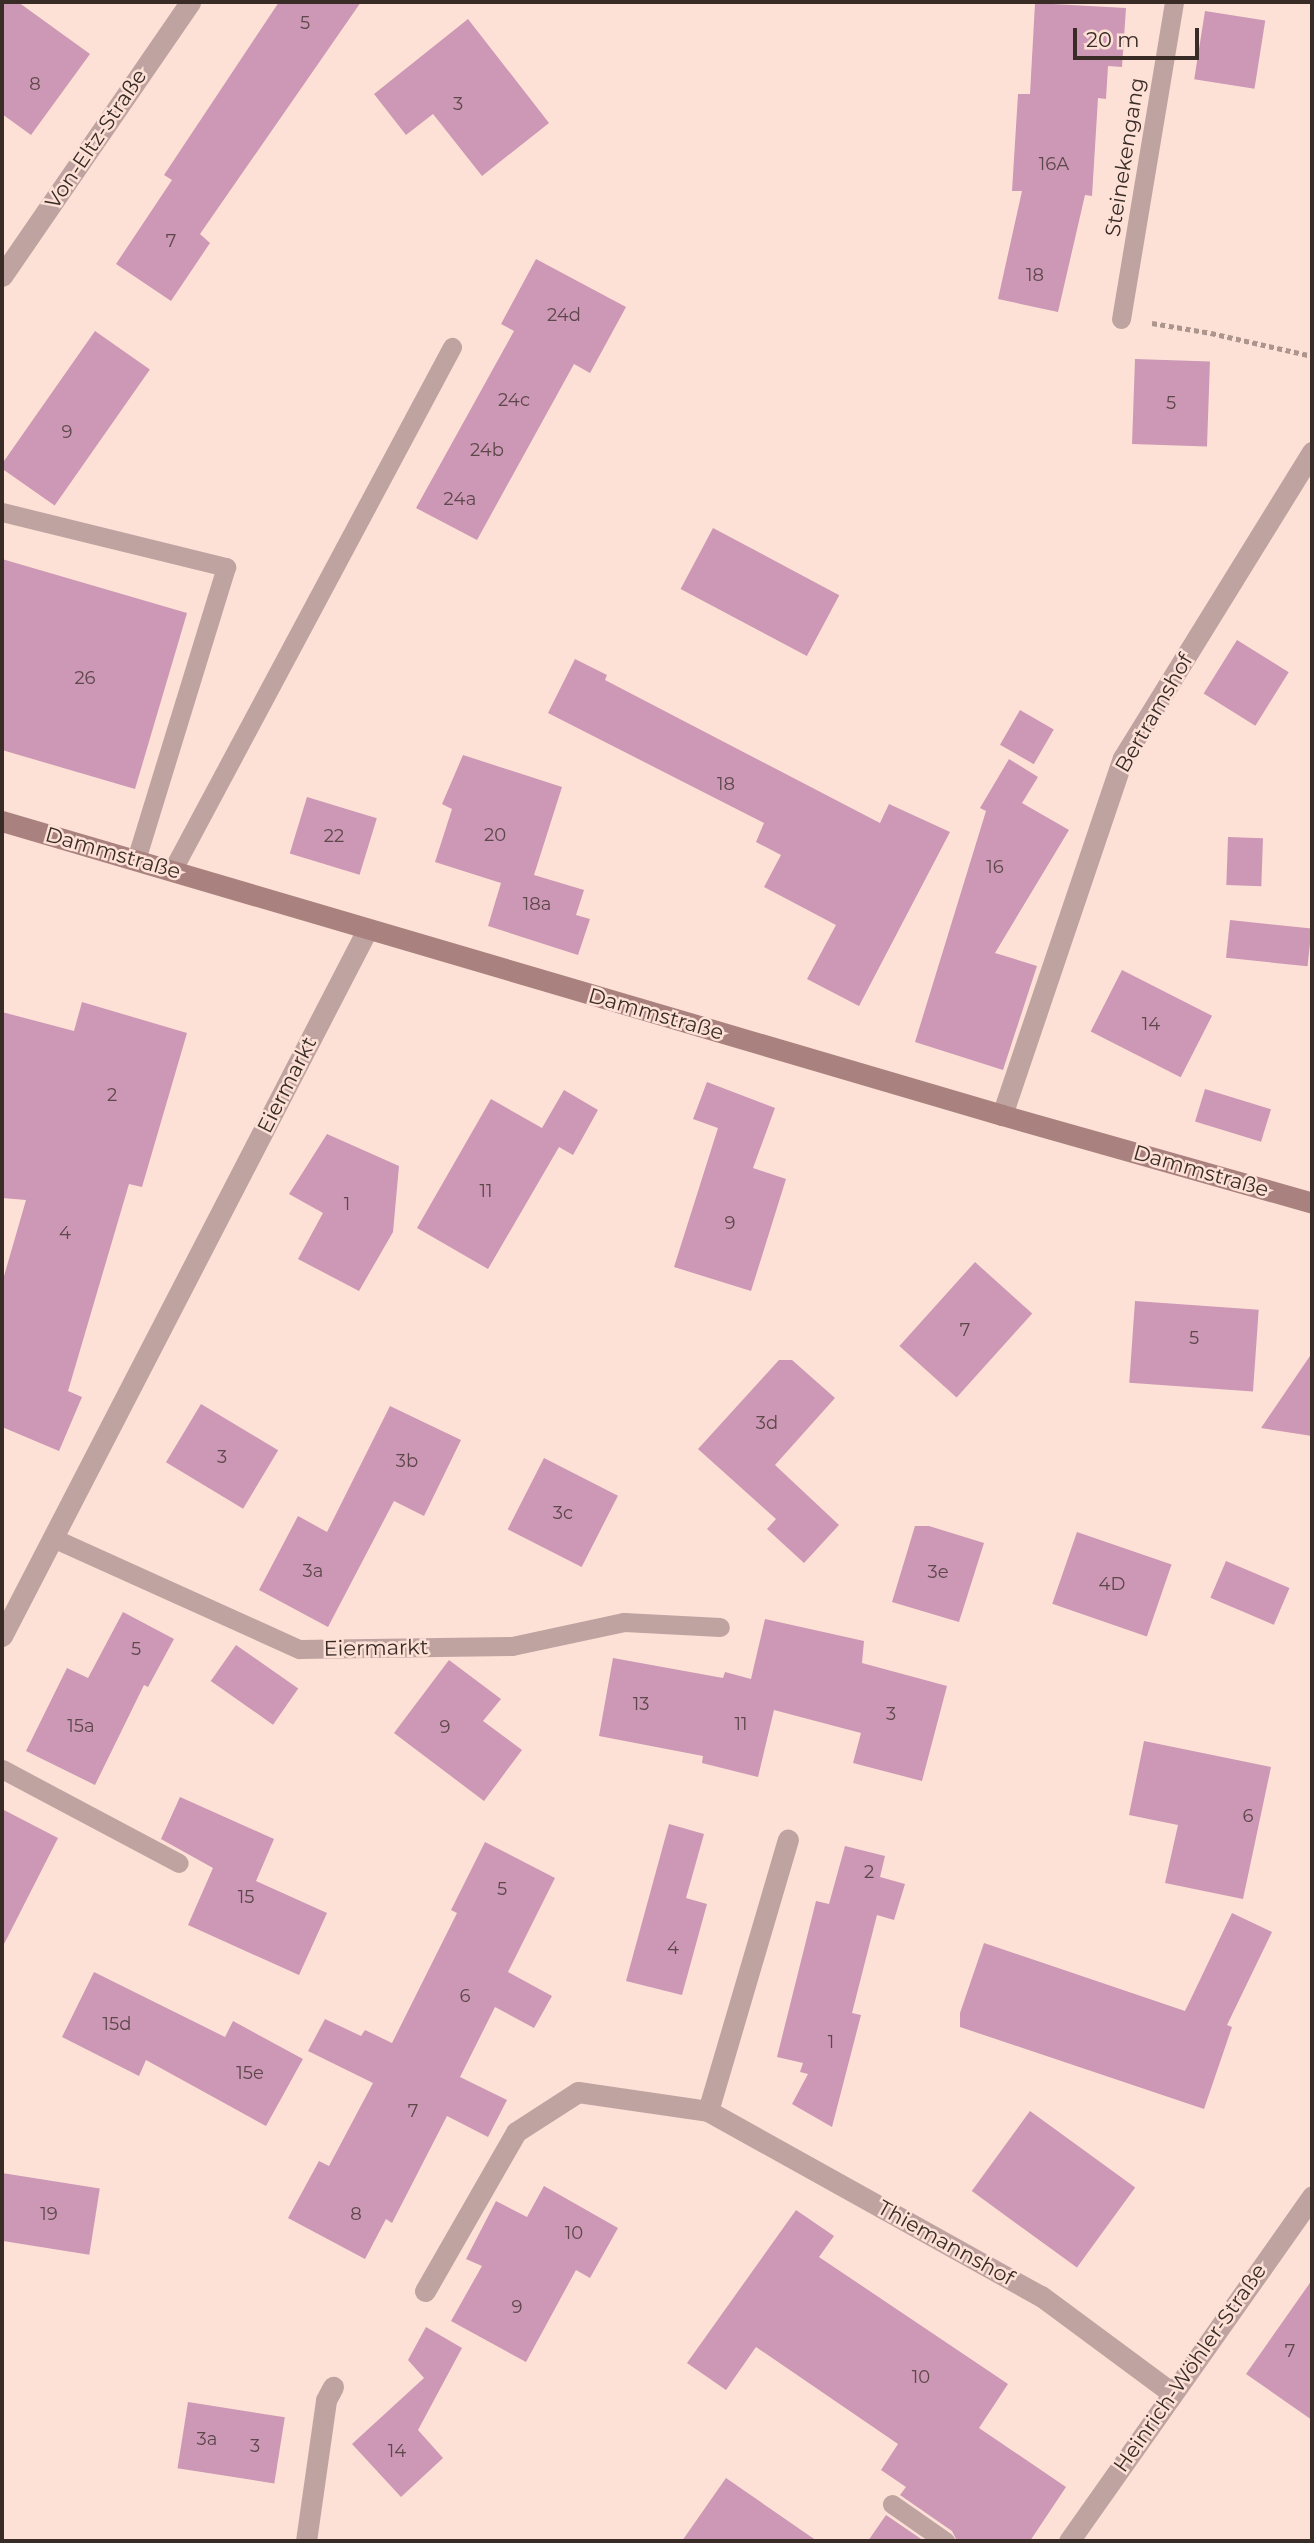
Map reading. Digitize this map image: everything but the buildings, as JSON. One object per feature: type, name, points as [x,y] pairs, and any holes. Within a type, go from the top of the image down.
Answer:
[{"type":"main road","name":"Dammstraße","points":[[2,821],[173,869],[367,930],[1312,1203]]},
{"type":"street","name":"Von-Eltz-Straße","points":[[2,276],[190,2]]},
{"type":"street","name":"Bertramshof","points":[[1002,1115],[1124,758],[1312,452]]},
{"type":"street","name":"Eiermarkt","points":[[2,1636],[367,930]]},
{"type":"street","points":[[708,2110],[788,1840]]},
{"type":"street","name":"Thiemannshof","points":[[425,2291],[516,2132],[578,2092],[708,2110],[1041,2296],[1172,2393]]},
{"type":"street","name":"Heinrich-Wöhler-Straße","points":[[1069,2541],[1312,2196]]},
{"type":"street","points":[[306,2541],[326,2400],[333,2387]]},
{"type":"lane","name":"Steinekengang","points":[[1121,319],[1174,2]]},
{"type":"lane","points":[[173,869],[452,347]]},
{"type":"lane","points":[[2,512],[226,567],[136,860]]},
{"type":"lane","name":"Eiermarkt","points":[[53,1538],[299,1648],[512,1646],[624,1622],[720,1627]]},
{"type":"lane","points":[[2,1769],[179,1863]]},
{"type":"lane","points":[[892,2504],[945,2541]]},
{"type":"path","points":[[1121,319],[1211,332],[1312,356]]}]
